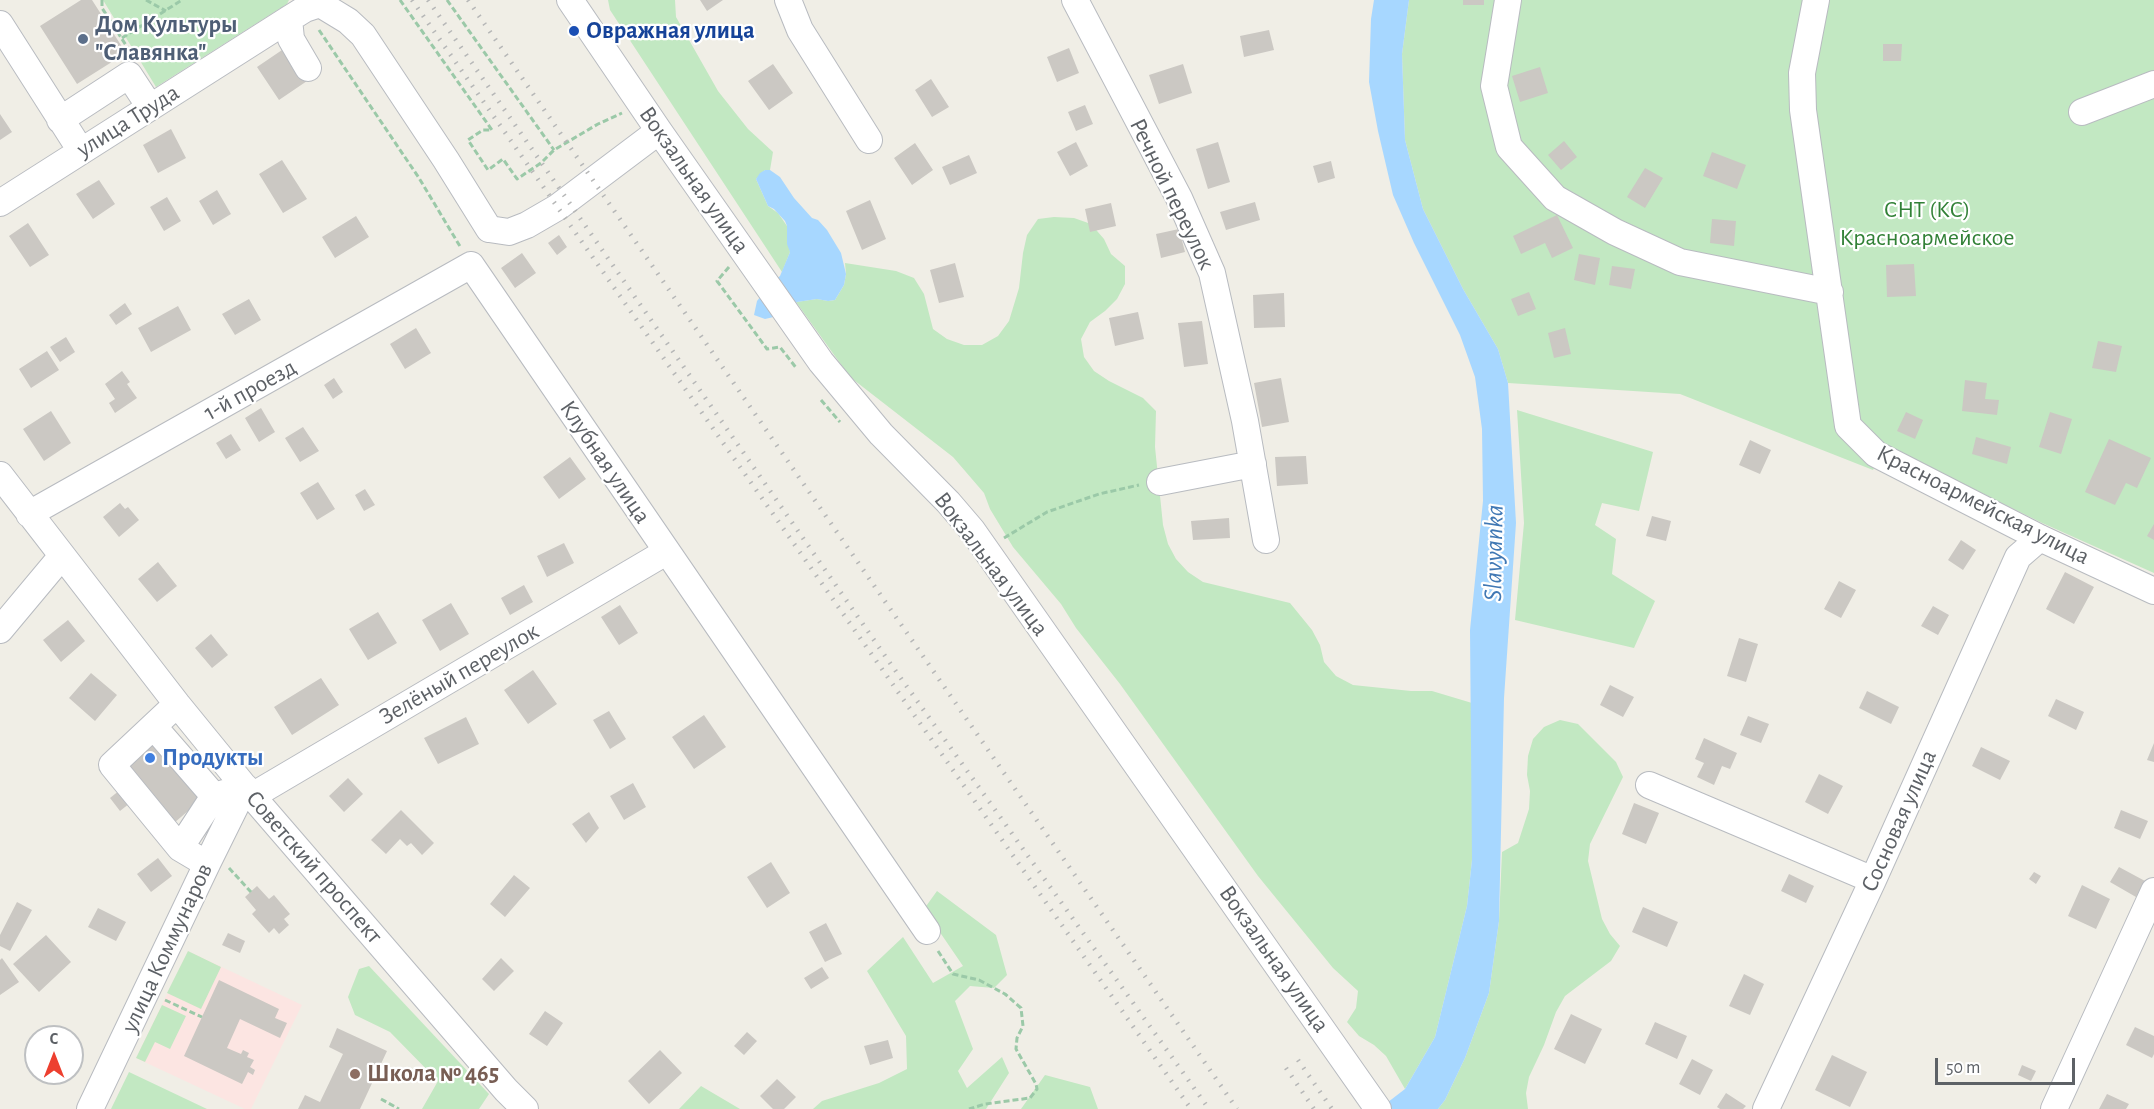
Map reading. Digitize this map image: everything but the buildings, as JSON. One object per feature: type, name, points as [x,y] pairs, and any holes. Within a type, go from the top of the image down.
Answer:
[{"type":"street","name":"Вокзальная улица","points":[[570,0],[821,362],[881,434],[948,502],[972,530],[1378,1109]]},
{"type":"street","points":[[788,0],[800,30],[869,140]]},
{"type":"street","name":"Речной переулок","points":[[1075,0],[1179,198],[1212,273],[1245,421],[1266,540]]},
{"type":"street","points":[[1508,0],[1494,86],[1509,147],[1554,198],[1616,232],[1680,262],[1830,292]]},
{"type":"street","name":"Красноармейская улица","points":[[1816,0],[1802,74],[1803,110],[1848,426],[1876,454],[2040,538],[2154,591]]},
{"type":"street","name":"улица Труда","points":[[0,203],[305,9],[319,11]]},
{"type":"street","points":[[319,11],[348,21],[363,35],[489,229],[509,232],[527,225],[558,207],[659,131]]},
{"type":"street","points":[[289,19],[291,39],[308,68]]},
{"type":"street","points":[[0,24],[38,66],[60,120],[81,151]]},
{"type":"street","points":[[60,120],[129,75],[150,107]]},
{"type":"street","points":[[2082,112],[2154,84]]},
{"type":"street","points":[[471,265],[489,229]]},
{"type":"street","name":"1-й проезд","points":[[29,514],[471,265]]},
{"type":"street","name":"Клубная улица","points":[[471,265],[927,931]]},
{"type":"street","points":[[1160,482],[1252,464]]},
{"type":"street","name":"Советский проспект","points":[[0,475],[177,704],[500,1099],[525,1109]]},
{"type":"street","name":"Сосновая улица","points":[[1766,1109],[1873,880],[2018,556],[2040,538]]},
{"type":"street","name":"Зелёный переулок","points":[[214,796],[249,791],[666,552]]},
{"type":"street","points":[[0,630],[61,556]]},
{"type":"street","points":[[177,704],[112,765],[180,848],[210,858]]},
{"type":"street","points":[[154,727],[214,796],[180,848]]},
{"type":"street","points":[[1649,785],[1873,880]]},
{"type":"street","name":"улица Коммунаров","points":[[90,1109],[210,858],[249,791]]},
{"type":"street","points":[[2054,1109],[2154,891]]},
{"type":"path","points":[[102,0],[102,8],[133,56],[129,75]]},
{"type":"path","points":[[146,0],[166,11]]},
{"type":"path","points":[[122,38],[182,0]]},
{"type":"path","points":[[400,0],[492,130],[483,130],[468,140],[488,170],[503,159],[517,179],[541,164],[554,150],[623,112],[617,104]]},
{"type":"path","points":[[447,0],[554,150]]},
{"type":"path","points":[[319,11],[471,265]]},
{"type":"path","points":[[419,178],[424,174]]},
{"type":"path","points":[[735,261],[717,281],[766,349],[780,347],[800,373]]},
{"type":"path","points":[[821,400],[843,425]]},
{"type":"path","points":[[1000,541],[1047,512],[1071,503],[1128,486],[1160,482]]},
{"type":"path","points":[[210,858],[251,892]]},
{"type":"path","points":[[927,931],[953,974],[979,980],[1005,994],[1021,1008],[1023,1026],[1017,1038],[1016,1049],[1037,1089],[1034,1094],[1023,1099],[986,1104],[969,1109]]},
{"type":"path","points":[[147,990],[202,1017]]},
{"type":"path","points":[[381,1099],[399,1109]]},
{"type":"shaded area","points":[[188,951],[302,1005],[251,1109],[245,1109],[136,1058]]},
{"type":"green space","points":[[103,0],[289,0],[287,4],[156,87]]},
{"type":"green space","points":[[608,0],[675,0],[676,17],[718,91],[748,129],[773,152],[770,170],[765,170],[756,179],[768,206],[778,213],[787,226],[790,252],[782,272],[610,10]]},
{"type":"green space","name":"СНТ (КС) Красноармейское","points":[[1409,0],[2154,0],[2154,573],[2040,522],[1885,445],[1873,470],[1680,394],[1508,383],[1498,349],[1463,289],[1423,209],[1405,140],[1402,54]]},
{"type":"green space","points":[[1074,218],[1091,224],[1104,239],[1111,254],[1125,266],[1125,284],[1117,299],[1090,322],[1081,339],[1084,357],[1094,371],[1143,398],[1156,411],[1155,447],[1163,525],[1168,544],[1176,559],[1188,572],[1203,582],[1290,603],[1312,630],[1320,645],[1324,662],[1336,676],[1353,685],[1432,691],[1472,703],[1472,860],[1467,906],[1435,1037],[1405,1089],[1386,1056],[1359,1036],[1347,1022],[1356,1008],[1358,991],[1333,968],[1258,876],[1120,684],[1076,628],[1061,604],[1013,547],[990,509],[984,493],[953,457],[850,377],[796,302],[817,299],[835,300],[844,285],[845,263],[896,271],[914,278],[924,294],[933,329],[947,339],[964,345],[982,345],[998,336],[1009,321],[1019,288],[1027,235],[1038,219]]},
{"type":"green space","points":[[1517,410],[1653,452],[1639,511],[1602,503],[1595,525],[1616,539],[1612,574],[1655,601],[1634,648],[1515,620],[1524,523]]},
{"type":"green space","points":[[1560,720],[1578,724],[1616,762],[1623,777],[1590,844],[1588,861],[1602,919],[1620,946],[1611,961],[1565,996],[1529,1077],[1526,1093],[1528,1109],[1438,1109],[1445,1100],[1465,1058],[1489,993],[1499,921],[1502,852],[1518,843],[1529,809],[1528,756],[1533,739],[1544,727]]},
{"type":"green space","points":[[937,891],[996,935],[1007,975],[994,988],[970,986],[955,1001],[973,1049],[958,1071],[967,1088],[1002,1057],[1009,1073],[986,1109],[813,1109],[822,1101],[879,1083],[907,1069],[906,1036],[867,971],[903,937],[933,983],[963,966],[924,909]]},
{"type":"green space","points":[[188,951],[221,967],[201,1009],[167,993]]},
{"type":"green space","points":[[369,966],[489,1094],[479,1109],[422,1109],[438,1081],[390,1032],[355,1015],[348,997],[359,969]]},
{"type":"green space","points":[[162,1005],[186,1016],[170,1049],[155,1042],[145,1062],[136,1058]]},
{"type":"green space","points":[[129,1072],[207,1109],[111,1109]]},
{"type":"green space","points":[[1045,1075],[1090,1087],[1098,1109],[1021,1109]]},
{"type":"green space","points":[[701,1086],[740,1109],[679,1109]]},
{"type":"water","name":"Slavyanka","points":[[1374,0],[1409,0],[1402,54],[1405,140],[1423,209],[1463,289],[1498,349],[1508,383],[1516,523],[1504,698],[1499,921],[1489,993],[1465,1058],[1445,1100],[1438,1109],[1379,1109],[1405,1089],[1435,1037],[1467,906],[1472,860],[1470,630],[1483,501],[1482,429],[1475,377],[1460,335],[1393,195],[1369,82],[1371,19]]},
{"type":"water","points":[[765,170],[770,170],[780,177],[794,198],[812,218],[818,220],[827,230],[841,253],[846,274],[844,285],[835,300],[817,299],[797,302],[782,315],[765,319],[754,315],[757,301],[772,282],[780,276],[790,252],[785,221],[768,206],[756,179]]},
{"type":"railway","points":[[412,0],[1191,1109]]},
{"type":"railway","points":[[428,0],[890,663],[1209,1109]]},
{"type":"railway","points":[[468,0],[1237,1109]]},
{"type":"railway","points":[[1298,1060],[1332,1109]]},
{"type":"railway","points":[[1286,1068],[1314,1109]]},
{"type":"place","name":"Овражная улица","points":[[574,31]]},
{"type":"place","name":"Дом Культуры \"Славянка\"","points":[[83,39]]},
{"type":"place","name":"Продукты","points":[[150,758]]},
{"type":"place","name":"Школа № 465","points":[[355,1074]]}]
